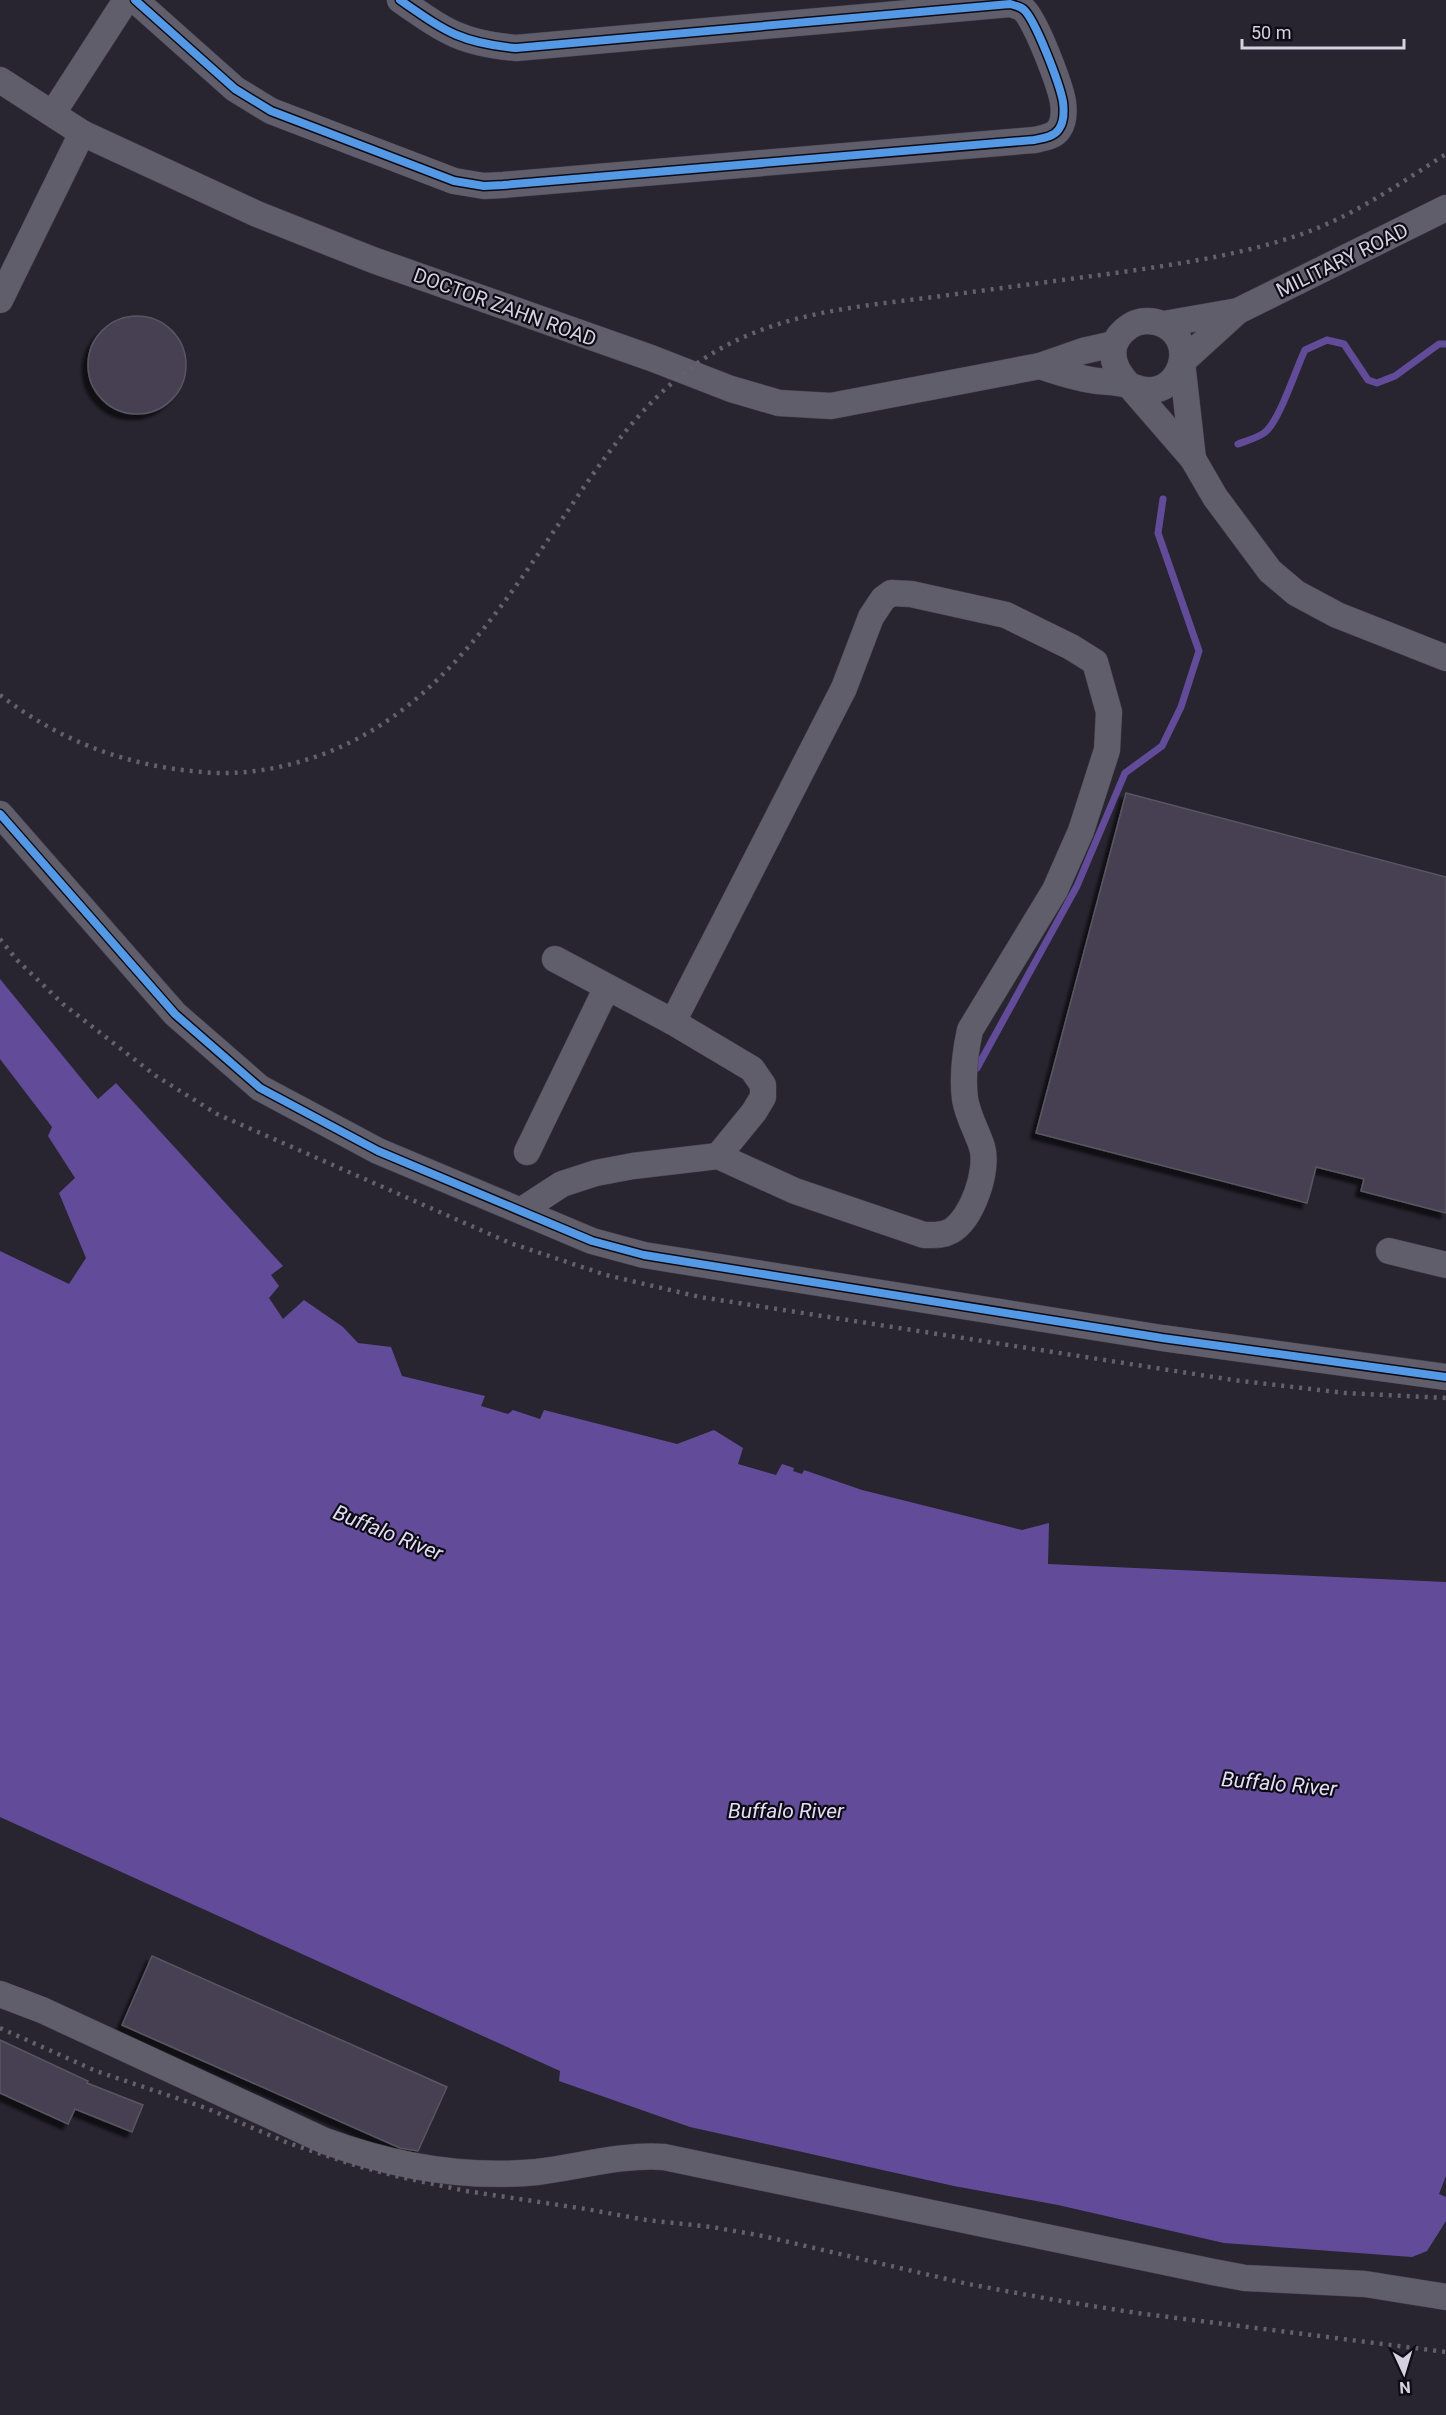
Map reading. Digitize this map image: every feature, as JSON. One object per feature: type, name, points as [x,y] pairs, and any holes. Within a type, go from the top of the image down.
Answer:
[{"type":"street","points":[[53,113],[126,0]]},
{"type":"street","points":[[135,0],[235,90],[271,111],[454,181],[484,186],[1034,140],[1054,134],[1060,128],[1064,115],[1063,101],[1050,62],[1030,18],[1023,9],[1011,2],[516,48],[458,38],[400,0]]},
{"type":"street","name":"DOCTOR ZAHN ROAD","points":[[0,80],[82,133],[257,214],[362,255],[651,358],[730,389],[779,403],[831,406],[1040,366],[1083,351],[1114,344]]},
{"type":"street","points":[[0,300],[82,133]]},
{"type":"street","name":"MILITARY ROAD","points":[[1182,362],[1238,311],[1446,208]]},
{"type":"street","name":"MILITARY ROAD","points":[[1164,324],[1238,311]]},
{"type":"street","points":[[1193,459],[1182,348],[1176,334],[1164,324],[1150,320],[1135,322],[1122,331],[1114,344],[1113,359],[1117,373],[1193,459],[1215,497],[1270,571],[1296,593],[1338,615],[1446,658]]},
{"type":"street","name":"DOCTOR ZAHN ROAD","points":[[1040,366],[1097,381],[1128,384],[1142,390],[1156,389],[1168,384],[1176,375],[1182,362]]},
{"type":"street","points":[[522,1210],[562,1184],[596,1173],[633,1166],[718,1156],[795,1191],[924,1235],[940,1235],[952,1230],[964,1216],[978,1191],[984,1170],[983,1149],[971,1122],[963,1078],[970,1030],[1055,891],[1081,831],[1107,750],[1109,712],[1095,662],[1071,647],[1006,615],[911,594],[891,593],[883,599],[872,617],[833,710],[673,1022]]},
{"type":"street","points":[[0,814],[175,1014],[260,1088],[378,1151],[592,1241],[644,1255],[1162,1338],[1446,1377]]},
{"type":"street","points":[[555,959],[673,1022],[752,1069],[763,1085],[763,1097],[754,1112],[718,1156]]},
{"type":"street","points":[[527,1152],[607,987]]},
{"type":"street","points":[[1389,1251],[1446,1265]]},
{"type":"street","points":[[0,1994],[53,2015],[325,2141],[366,2156],[408,2166],[473,2174],[503,2173],[552,2170],[630,2157],[664,2157],[1245,2278],[1365,2284],[1446,2297]]},
{"type":"water","name":"Buffalo River","points":[[0,979],[98,1099],[116,1083],[283,1266],[271,1275],[279,1286],[269,1298],[283,1319],[304,1300],[343,1327],[358,1343],[391,1347],[402,1376],[485,1396],[481,1406],[508,1414],[513,1410],[540,1419],[544,1410],[677,1444],[714,1430],[743,1448],[738,1464],[776,1475],[782,1464],[802,1474],[804,1470],[862,1490],[1022,1530],[1049,1523],[1048,1564],[1446,1582],[1446,2176],[1439,2194],[1446,2197],[1446,2221],[1427,2251],[1412,2257],[1224,2243],[1058,2205],[954,2186],[690,2127],[559,2081],[560,2071],[0,1817],[0,1251],[69,1284],[86,1258],[59,1193],[75,1178],[48,1136],[52,1127],[0,1059]]},
{"type":"building","points":[[137,316],[156,320],[172,330],[182,346],[186,365],[182,384],[172,400],[156,410],[137,414],[118,410],[102,400],[92,384],[88,365],[92,346],[102,330],[118,320]]},
{"type":"building","points":[[1126,793],[1446,877],[1446,1213],[1361,1191],[1364,1179],[1316,1167],[1307,1203],[1036,1133]]},
{"type":"building","points":[[152,1956],[447,2087],[418,2151],[400,2148],[122,2025]]},
{"type":"building","points":[[0,2040],[88,2081],[87,2083],[143,2105],[132,2132],[75,2109],[68,2124],[0,2093]]},
{"type":"waterway","points":[[1238,444],[1261,435],[1270,427],[1305,350],[1327,340],[1344,344],[1368,380],[1377,383],[1395,376],[1439,344],[1446,344]]},
{"type":"waterway","points":[[977,1068],[1077,886],[1125,773],[1162,746],[1181,707],[1199,651],[1158,533],[1163,499]]},
{"type":"railway","points":[[0,695],[46,726],[70,738],[121,757],[174,769],[218,773],[249,772],[280,767],[326,753],[367,734],[403,709],[436,681],[495,615],[627,429],[671,384],[722,348],[775,325],[824,313],[874,304],[1156,267],[1252,249],[1299,235],[1338,219],[1375,199],[1446,154]]},
{"type":"railway","points":[[0,939],[17,960],[63,1004],[156,1076],[217,1114],[510,1243],[606,1275],[700,1297],[1233,1380],[1345,1393],[1446,1398]]},
{"type":"railway","points":[[0,2028],[96,2071],[206,2108],[288,2143],[396,2176],[466,2191],[763,2236],[968,2284],[1055,2300],[1137,2313],[1446,2352]]},
{"type":"cycle path","points":[[135,0],[235,89],[271,111],[454,181],[484,186],[1034,140],[1054,134],[1061,126],[1063,119],[1061,93],[1040,38],[1023,9],[1010,4],[516,48],[481,43],[454,34],[400,0]]},
{"type":"cycle path","points":[[0,814],[175,1014],[260,1088],[378,1151],[592,1241],[644,1255],[1162,1338],[1446,1377]]}]
